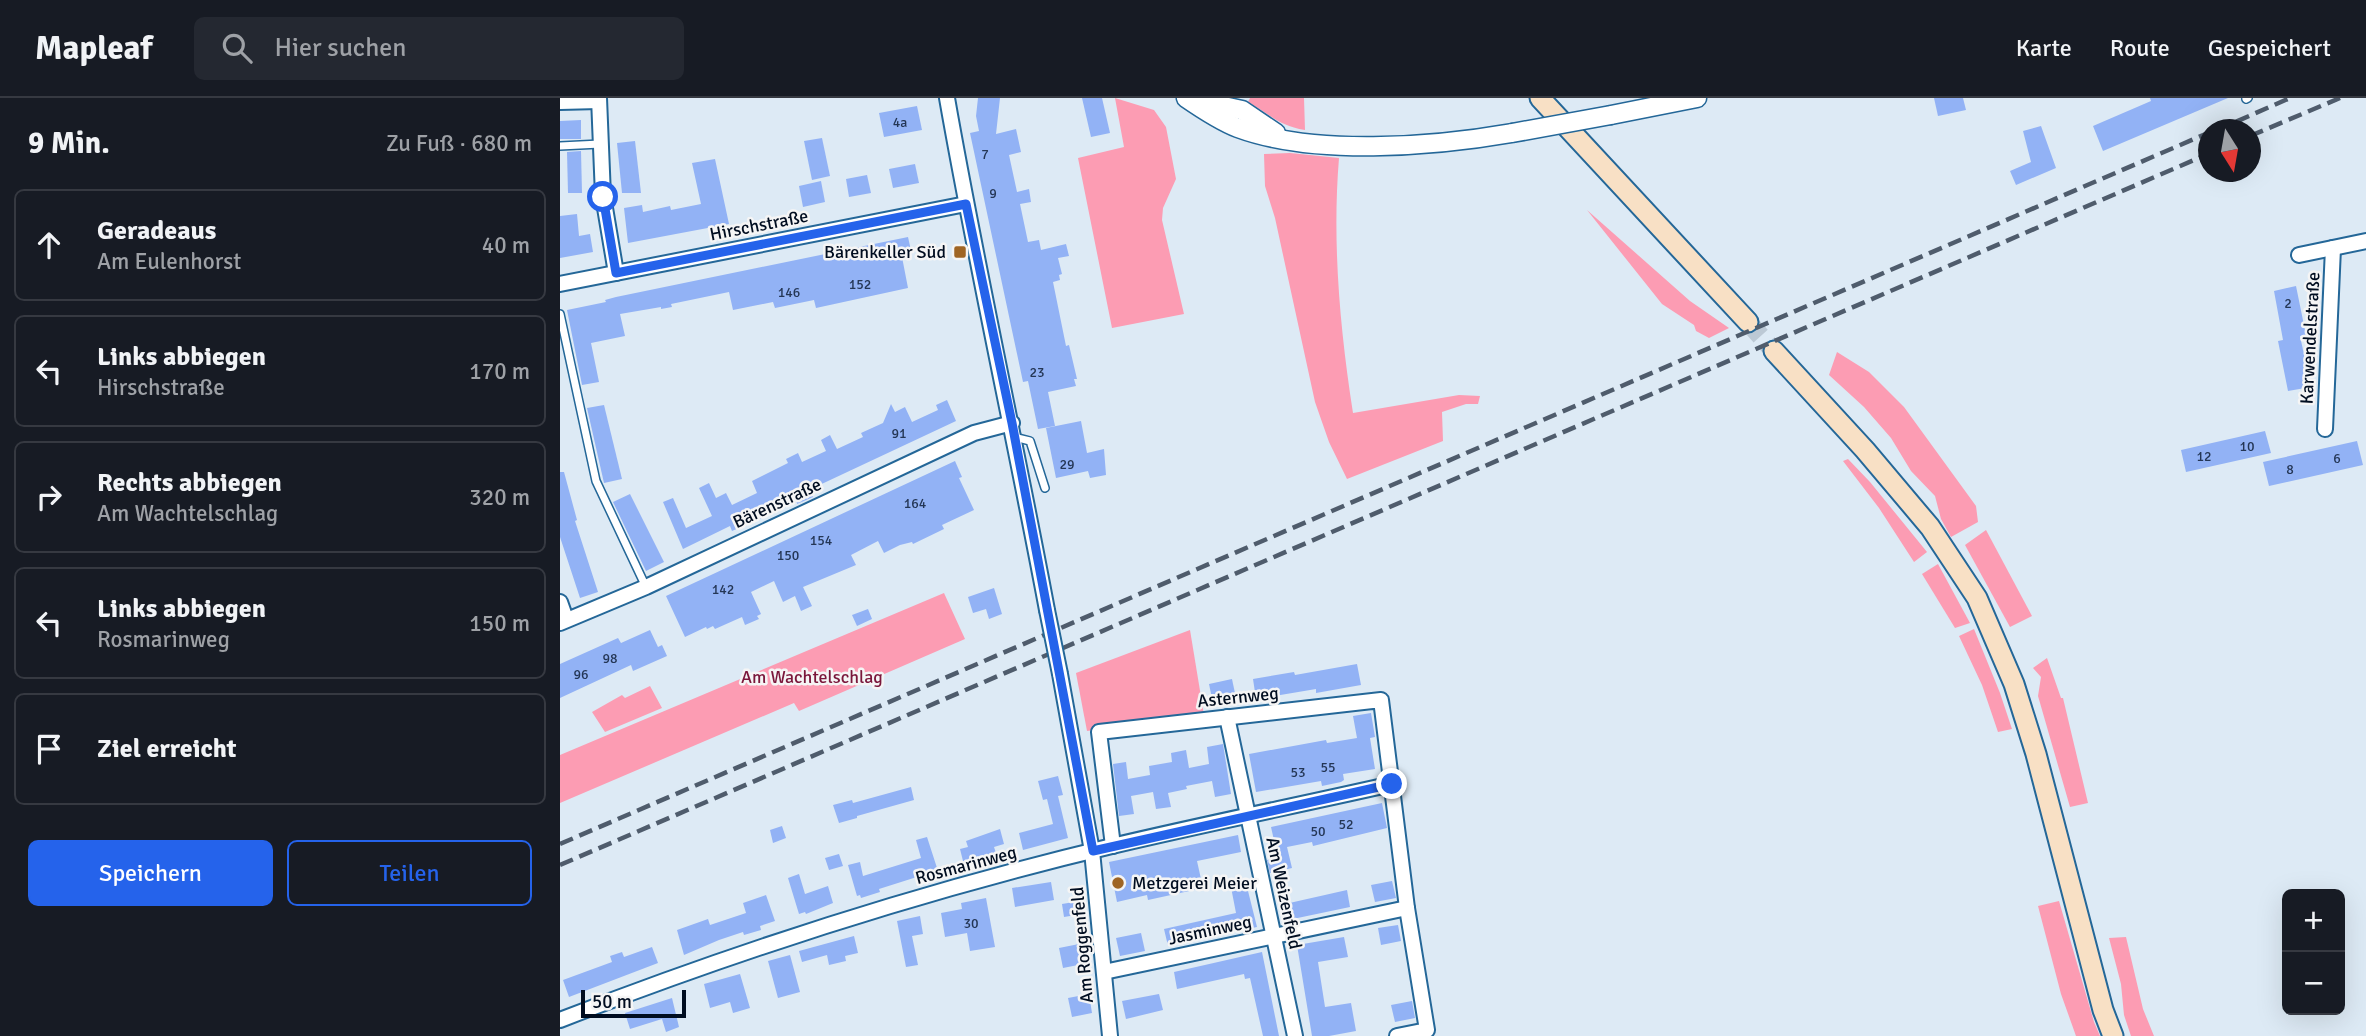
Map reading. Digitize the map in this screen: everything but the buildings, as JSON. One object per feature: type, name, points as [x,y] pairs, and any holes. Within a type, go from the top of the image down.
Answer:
[{"type":"main road","points":[[1541,98],[1748,322]]},
{"type":"main road","points":[[1774,351],[1865,450],[1930,527],[1977,598],[2014,684],[2036,754],[2103,1010],[2113,1036]]},
{"type":"street","points":[[947,98],[1093,851]]},
{"type":"street","points":[[1187,98],[1242,110],[1294,140],[1327,144],[1390,145],[1512,133],[1697,98]]},
{"type":"street","points":[[560,102],[599,99],[603,197],[616,273]]},
{"type":"street","name":"Hirschstraße","points":[[560,284],[966,204]]},
{"type":"street","points":[[2299,254],[2366,241]]},
{"type":"street","name":"Karwendelstraße","points":[[2325,429],[2333,248]]},
{"type":"street","name":"Bärenstraße","points":[[563,621],[646,587],[974,433],[1013,430]]},
{"type":"street","points":[[560,602],[563,621]]},
{"type":"street","name":"Asternweg","points":[[1113,846],[1099,732],[1381,700],[1392,784]]},
{"type":"street","name":"Am Weizenfeld","points":[[1227,717],[1295,1036]]},
{"type":"street","points":[[1392,784],[1407,908],[1427,1033],[1397,1036]]},
{"type":"street","name":"Rosmarinweg","points":[[560,1020],[672,977],[890,905],[1113,846],[1392,784]]},
{"type":"street","name":"Am Roggenfeld","points":[[1093,851],[1110,1036]]},
{"type":"street","name":"Jasminweg","points":[[1104,972],[1407,908]]},
{"type":"lane","points":[[560,146],[600,144]]},
{"type":"lane","points":[[560,314],[596,481],[646,587]]},
{"type":"lane","points":[[1013,430],[1030,441],[1045,488]]},
{"type":"green space","points":[[1115,98],[1154,110],[1166,127],[1176,179],[1163,208],[1162,220],[1184,314],[1112,328],[1078,158],[1124,147]]},
{"type":"green space","points":[[1250,98],[1304,98],[1305,130],[1275,119],[1248,102]]},
{"type":"green space","points":[[1290,153],[1339,158],[1336,222],[1338,286],[1353,413],[1459,395],[1480,396],[1478,404],[1466,404],[1442,412],[1443,441],[1347,479],[1329,442],[1315,402],[1275,218],[1265,186],[1264,154]]},
{"type":"green space","points":[[1587,210],[1690,301],[1729,328],[1709,338],[1662,304]]},
{"type":"green space","points":[[1837,352],[1869,372],[1904,407],[1976,506],[1978,522],[1951,537],[1941,519],[1935,496],[1911,471],[1891,438],[1864,407],[1829,375]]},
{"type":"green space","points":[[1848,459],[1927,552],[1914,562],[1879,508],[1843,461]]},
{"type":"green space","points":[[1986,530],[2032,616],[2010,627],[1965,545]]},
{"type":"green space","points":[[1938,564],[1970,623],[1955,628],[1922,574]]},
{"type":"green space","name":"Am Wachtelschlag","points":[[944,593],[965,639],[799,711],[794,703],[560,803],[560,755]]},
{"type":"green space","points":[[1974,629],[2012,729],[1998,732],[1982,685],[1959,636]]},
{"type":"green space","points":[[1190,630],[1204,715],[1087,731],[1076,673]]},
{"type":"green space","points":[[2047,658],[2063,698],[2088,803],[2070,807],[2038,696],[2041,677],[2033,668]]},
{"type":"green space","points":[[650,686],[662,708],[605,732],[592,712],[622,695],[625,698]]},
{"type":"green space","points":[[2059,901],[2100,1036],[2076,1036],[2061,994],[2038,906]]},
{"type":"green space","points":[[2126,937],[2143,1009],[2154,1036],[2131,1036],[2124,1015],[2121,984],[2109,938]]},
{"type":"tunnel","points":[[1748,322],[1774,351]]},
{"type":"railway","points":[[2242,119],[2290,98]]},
{"type":"railway","points":[[2261,131],[2340,98]]},
{"type":"railway","points":[[560,844],[2198,137]]},
{"type":"railway","points":[[560,865],[2198,158]]},
{"type":"place","name":"Bärenkeller Süd","points":[[960,252]]},
{"type":"place","name":"Metzgerei Meier","points":[[1118,883]]},
{"type":"route","points":[[603,197],[616,273],[966,204],[1012,423],[1093,851],[1392,784]]}]
